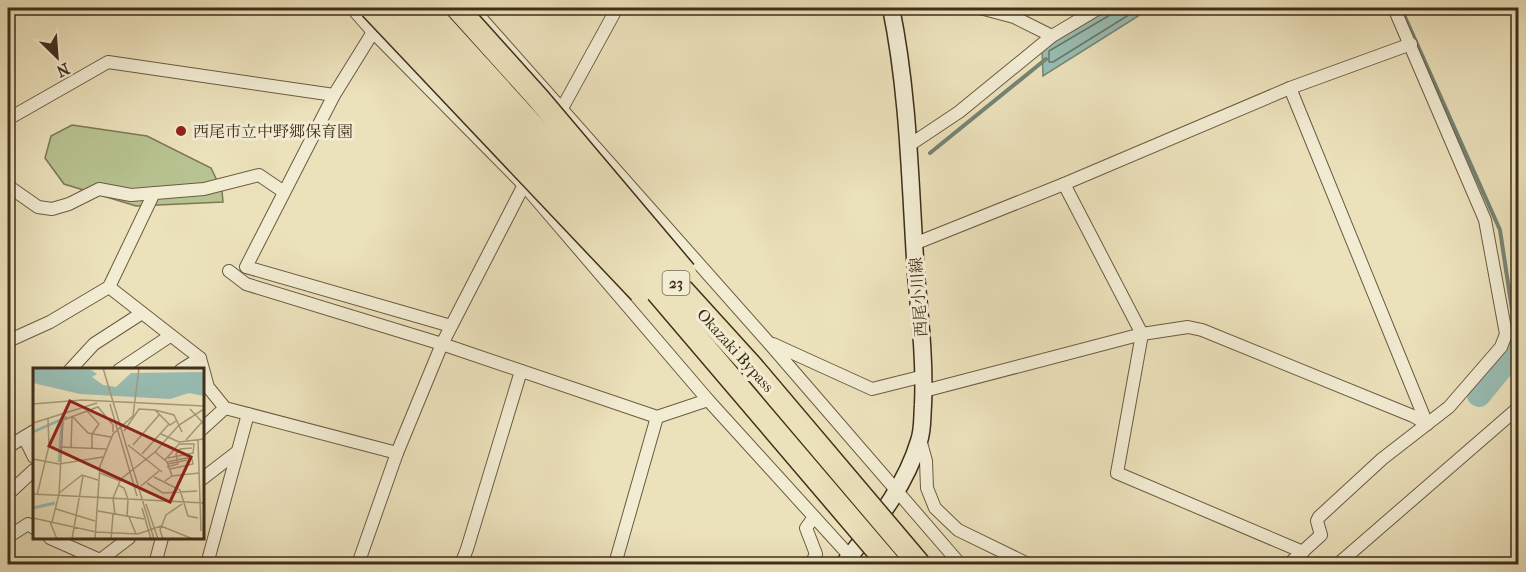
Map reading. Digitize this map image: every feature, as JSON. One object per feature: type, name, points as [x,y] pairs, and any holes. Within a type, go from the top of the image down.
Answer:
[{"type":"highway","name":"23","points":[[371,8],[596,248],[687,340],[704,346]]},
{"type":"highway","name":"Okazaki Bypass","points":[[400,8],[601,226],[889,564]]},
{"type":"highway","name":"Okazaki Bypass","points":[[426,8],[753,368],[919,564]]},
{"type":"highway","name":"23","points":[[457,8],[621,194],[752,353],[753,368]]},
{"type":"main road","name":"西尾小川線","points":[[850,562],[897,492],[912,464],[920,439],[924,384],[908,146],[899,45],[891,8]]},
{"type":"street","points":[[352,8],[524,185],[708,400],[814,517],[850,562]]},
{"type":"street","points":[[472,8],[562,107],[960,564]]},
{"type":"street","points":[[358,564],[397,453],[442,344],[562,107],[616,8]]},
{"type":"street","points":[[980,8],[1014,17],[1052,36]]},
{"type":"street","points":[[908,146],[959,112],[1052,36],[1099,8]]},
{"type":"street","points":[[1289,564],[1321,535],[1317,521],[1319,516],[1382,459],[1449,407],[1501,347],[1506,334],[1485,220],[1394,8]]},
{"type":"street","points":[[373,32],[334,95],[246,267],[451,326]]},
{"type":"street","points":[[914,244],[1064,184],[1290,88],[1411,44]]},
{"type":"street","points":[[8,119],[108,62],[334,95]]},
{"type":"street","points":[[1290,88],[1427,424]]},
{"type":"street","points":[[8,186],[38,207],[52,209],[69,204],[99,189],[130,195],[204,189],[259,175],[284,192]]},
{"type":"street","points":[[1064,184],[1142,334],[1117,473],[1303,552]]},
{"type":"street","points":[[8,341],[50,322],[109,286],[154,193]]},
{"type":"street","points":[[229,270],[246,284],[442,344],[657,417],[708,400]]},
{"type":"street","points":[[109,286],[200,358],[202,368]]},
{"type":"street","points":[[71,368],[94,344],[142,313]]},
{"type":"street","points":[[769,343],[872,389],[924,384],[1142,334],[1188,327],[1202,330],[1413,416],[1427,424]]},
{"type":"street","points":[[121,368],[170,336]]},
{"type":"street","points":[[183,368],[200,358]]},
{"type":"street","points":[[461,564],[521,371]]},
{"type":"street","points":[[205,390],[225,408],[397,453]]},
{"type":"street","points":[[204,427],[225,408]]},
{"type":"street","points":[[1338,564],[1518,408]]},
{"type":"street","points":[[207,564],[248,414]]},
{"type":"street","points":[[615,564],[657,417]]},
{"type":"street","points":[[8,447],[29,434],[33,452]]},
{"type":"street","points":[[920,439],[926,461],[927,488],[935,508],[958,530],[1028,564]]},
{"type":"street","points":[[204,477],[237,452]]},
{"type":"street","points":[[8,494],[33,471]]},
{"type":"street","points":[[811,564],[816,554],[806,528],[814,517]]},
{"type":"street","points":[[8,537],[32,523]]},
{"type":"street","points":[[54,539],[97,562],[126,539]]},
{"type":"street","points":[[156,564],[162,539]]},
{"type":"green space","points":[[72,125],[147,136],[211,168],[222,191],[223,202],[136,206],[64,184],[45,158],[51,136]]},
{"type":"water","points":[[1111,8],[1151,8],[1043,76],[1042,49]]},
{"type":"waterway","points":[[1401,8],[1500,230],[1514,323],[1512,354]]},
{"type":"waterway","points":[[930,153],[1046,59]]},
{"type":"waterway","points":[[1479,395],[1518,347]]},
{"type":"place","name":"西尾市立中野郷保育園","points":[[181,131]]}]
